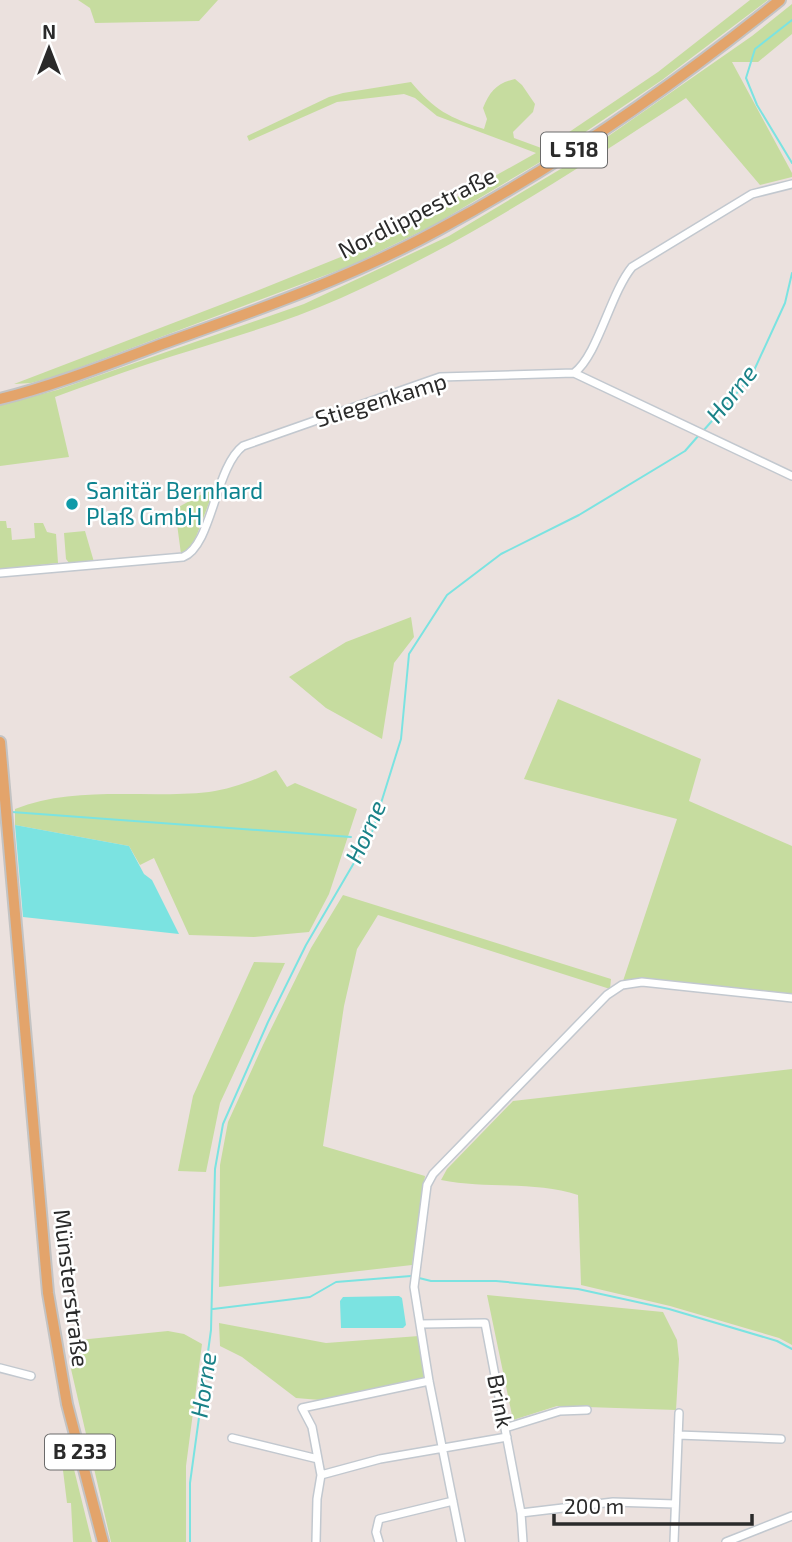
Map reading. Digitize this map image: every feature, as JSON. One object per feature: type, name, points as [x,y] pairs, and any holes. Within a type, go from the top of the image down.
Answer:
[{"type":"main road","name":"Nordlippestraße","points":[[0,399],[227,321],[387,256],[437,231],[589,140],[673,82],[780,0]]},
{"type":"main road","name":"Nordlippestraße","points":[[0,392],[34,389]]},
{"type":"main road","name":"Münsterstraße","points":[[0,742],[5,878],[48,1293],[67,1404],[103,1542]]},
{"type":"street","points":[[792,184],[752,194],[632,267],[623,280],[588,356],[574,373],[792,475]]},
{"type":"street","name":"Stiegenkamp","points":[[0,573],[189,555],[197,547],[231,459],[243,446],[440,377],[574,373]]},
{"type":"street","points":[[461,1542],[429,1381],[414,1287],[427,1185],[433,1174],[607,995],[622,985],[642,982],[792,998]]},
{"type":"street","name":"Brink","points":[[421,1324],[485,1323],[521,1513],[523,1542]]},
{"type":"street","points":[[0,1368],[32,1376]]},
{"type":"street","points":[[316,1542],[317,1499],[321,1475],[312,1427],[302,1408],[429,1381]]},
{"type":"street","points":[[505,1428],[560,1411],[587,1410]]},
{"type":"street","points":[[674,1542],[679,1413]]},
{"type":"street","points":[[678,1435],[782,1439]]},
{"type":"street","points":[[321,1475],[442,1447],[507,1437]]},
{"type":"street","points":[[232,1438],[318,1459]]},
{"type":"street","points":[[379,1542],[376,1532],[379,1519],[453,1501]]},
{"type":"street","points":[[521,1513],[613,1502],[675,1504]]},
{"type":"street","points":[[726,1542],[792,1516]]},
{"type":"green space","points":[[78,0],[218,0],[199,21],[95,23],[90,8]]},
{"type":"green space","points":[[750,0],[768,0],[662,80],[547,158],[434,225],[350,266],[57,376],[31,383],[14,384],[373,244],[536,153],[437,116],[415,98],[404,94],[337,102],[249,141],[247,136],[329,97],[411,82],[427,100],[443,112],[484,129],[487,119],[483,108],[488,97],[499,85],[515,79],[535,104],[533,112],[513,132],[514,138],[544,149],[658,72]]},
{"type":"green space","points":[[792,4],[792,34],[758,62],[732,62],[792,177],[760,185],[686,98],[518,205],[386,277],[293,317],[55,397],[69,457],[0,466],[0,405],[57,390],[304,304],[449,236],[564,167],[752,36]]},
{"type":"green space","points":[[215,487],[193,545],[181,554],[175,509]]},
{"type":"green space","points":[[0,521],[6,521],[7,528],[11,528],[12,540],[35,538],[34,523],[43,523],[47,532],[56,534],[58,563],[0,569]]},
{"type":"green space","points":[[85,531],[94,562],[70,564],[66,559],[64,533]]},
{"type":"green space","points":[[411,617],[414,637],[394,663],[382,739],[326,708],[289,677],[346,642]]},
{"type":"green space","points":[[558,699],[701,759],[689,801],[792,846],[792,996],[634,979],[623,981],[677,819],[524,779]]},
{"type":"green space","points":[[276,770],[287,787],[295,783],[357,809],[329,894],[309,932],[254,937],[189,935],[154,858],[140,865],[129,846],[15,825],[15,809],[38,802],[86,795],[209,792],[243,784]]},
{"type":"green space","points":[[343,895],[611,979],[610,989],[378,915],[357,949],[344,1006],[323,1146],[425,1176],[412,1265],[219,1287],[220,1165],[228,1122],[311,948]]},
{"type":"green space","points":[[254,962],[285,963],[220,1103],[206,1172],[178,1171],[193,1096]]},
{"type":"green space","points":[[792,1069],[792,1345],[779,1338],[670,1306],[581,1285],[578,1195],[528,1186],[441,1180],[447,1169],[513,1101]]},
{"type":"green space","points":[[487,1295],[663,1312],[677,1340],[679,1359],[676,1410],[557,1406],[513,1420]]},
{"type":"green space","points":[[219,1323],[326,1343],[419,1336],[427,1382],[320,1400],[296,1398],[242,1357],[220,1346]]},
{"type":"green space","points":[[168,1331],[184,1334],[202,1344],[186,1466],[186,1542],[111,1542],[71,1369],[69,1341]]},
{"type":"green space","points":[[68,1445],[92,1542],[73,1542],[71,1503],[67,1503],[60,1446]]},
{"type":"water","points":[[15,825],[129,846],[144,874],[152,880],[179,934],[23,917]]},
{"type":"water","points":[[343,1297],[402,1298],[406,1325],[403,1328],[341,1328],[340,1301]]},
{"type":"waterway","name":"Horne","points":[[792,20],[755,49],[746,78],[757,105],[792,163]]},
{"type":"waterway","name":"Horne","points":[[703,431],[751,377],[785,303],[792,273]]},
{"type":"waterway","name":"Horne","points":[[190,1542],[190,1483],[211,1330],[215,1169],[223,1124],[306,945],[372,832],[401,739],[409,654],[447,595],[501,554],[579,515],[685,451],[699,435]]},
{"type":"waterway","points":[[12,812],[351,837]]},
{"type":"waterway","points":[[213,1309],[310,1297],[336,1282],[411,1276]]},
{"type":"waterway","points":[[419,1278],[431,1281],[496,1281],[578,1289],[669,1309],[777,1341],[792,1349]]},
{"type":"place","name":"Sanitär Bernhard Plaß GmbH","points":[[72,504]]}]
